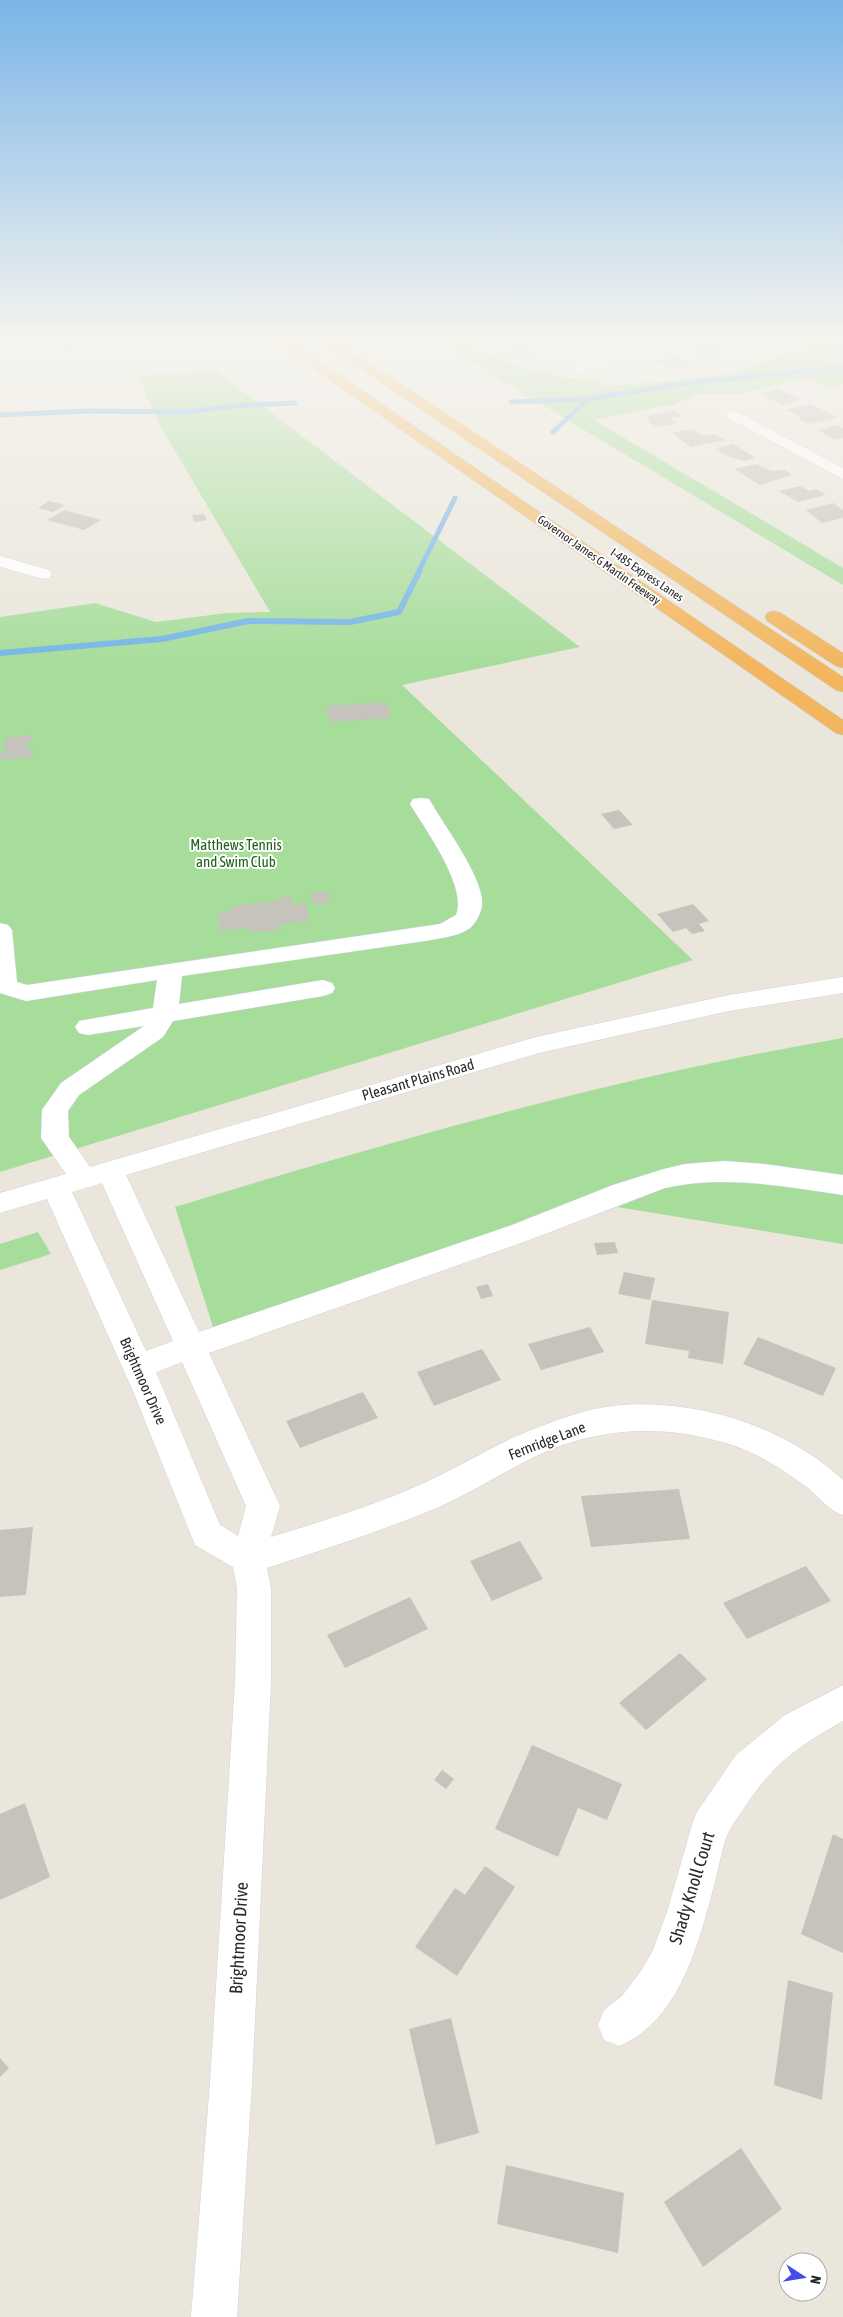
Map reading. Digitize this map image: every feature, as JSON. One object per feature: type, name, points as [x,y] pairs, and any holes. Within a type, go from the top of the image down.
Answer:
[{"type":"highway","name":"Governor James G Martin Freeway","points":[[437,449],[843,728]]},
{"type":"highway","name":"I-485 Express Lanes","points":[[462,449],[714,620]]},
{"type":"highway","name":"I-485 Express Lanes","points":[[489,449],[843,686]]},
{"type":"highway","points":[[516,449],[565,481]]},
{"type":"highway","points":[[605,527],[732,591]]},
{"type":"highway","points":[[757,606],[843,662]]},
{"type":"street","points":[[797,449],[843,474]]},
{"type":"street","points":[[0,561],[43,574]]},
{"type":"street","points":[[0,930],[5,986],[26,993],[170,970],[426,934],[456,927],[465,920],[470,912],[471,900],[465,883],[421,804]]},
{"type":"street","points":[[165,1013],[170,970]]},
{"type":"street","name":"Pleasant Plains Road","points":[[0,1203],[536,1045],[729,1003],[843,985]]},
{"type":"street","points":[[88,1027],[324,988]]},
{"type":"street","name":"Brightmoor Drive","points":[[165,1013],[154,1031],[70,1089],[56,1110],[55,1138],[97,1174],[190,1347],[263,1506],[248,1560],[254,1588],[253,1682],[231,2082],[214,2317]]},
{"type":"street","points":[[137,1366],[530,1229],[644,1185],[686,1174],[722,1172],[761,1174],[843,1185]]},
{"type":"street","name":"Brightmoor Drive","points":[[55,1186],[137,1366],[207,1535],[248,1560]]},
{"type":"street","name":"Fernridge Lane","points":[[248,1560],[356,1525],[431,1495],[524,1447],[567,1430],[612,1419],[677,1420],[714,1427],[754,1440],[785,1454],[810,1470],[843,1501]]},
{"type":"street","name":"Shady Knoll Court","points":[[619,2025],[637,2011],[661,1978],[687,1912],[711,1825],[749,1768],[775,1744],[798,1727],[843,1702]]},
{"type":"green space","name":"Matthews Tennis and Swim Club","points":[[174,449],[319,449],[580,647],[402,685],[693,960],[0,1172],[0,617],[95,603],[156,622],[227,613],[270,612]]},
{"type":"green space","points":[[616,449],[643,449],[843,568],[843,585]]},
{"type":"green space","points":[[843,1038],[843,1244],[617,1207],[220,1349],[175,1207],[423,1134],[506,1112],[674,1071]]},
{"type":"green space","points":[[38,1232],[51,1254],[0,1270],[0,1244]]},
{"type":"building","points":[[715,449],[741,449],[756,458],[745,461],[727,456]]},
{"type":"building","points":[[756,464],[772,471],[785,470],[792,475],[760,485],[734,469]]},
{"type":"building","points":[[800,486],[809,491],[816,489],[826,495],[798,502],[779,491]]},
{"type":"building","points":[[49,501],[65,505],[53,512],[38,508]]},
{"type":"building","points":[[833,503],[843,510],[843,518],[822,523],[806,510]]},
{"type":"building","points":[[64,510],[101,520],[84,530],[47,520]]},
{"type":"building","points":[[204,514],[207,520],[194,522],[192,515]]},
{"type":"building","points":[[387,702],[391,718],[330,722],[327,706]]},
{"type":"building","points":[[32,735],[32,742],[27,742],[28,750],[33,750],[33,757],[1,760],[1,753],[5,752],[4,738]]},
{"type":"building","points":[[619,810],[633,825],[614,829],[601,814]]},
{"type":"building","points":[[328,891],[331,902],[313,904],[311,893]]},
{"type":"building","points":[[289,896],[293,904],[305,903],[310,921],[280,924],[281,929],[251,933],[250,927],[220,931],[217,914],[231,912],[230,907],[281,900],[281,897]]},
{"type":"building","points":[[693,904],[709,921],[699,924],[705,931],[692,934],[686,928],[673,932],[657,914]]},
{"type":"building","points":[[615,1242],[618,1253],[597,1255],[594,1243]]},
{"type":"building","points":[[624,1272],[655,1278],[650,1300],[618,1294]]},
{"type":"building","points":[[488,1284],[493,1296],[481,1299],[476,1287]]},
{"type":"building","points":[[652,1300],[729,1312],[723,1364],[688,1358],[689,1351],[645,1344]]},
{"type":"building","points":[[590,1327],[604,1352],[541,1370],[528,1344]]},
{"type":"building","points":[[758,1337],[836,1368],[823,1396],[743,1364]]},
{"type":"building","points":[[482,1349],[501,1380],[434,1406],[417,1372]]},
{"type":"building","points":[[363,1392],[378,1418],[300,1448],[286,1421]]},
{"type":"building","points":[[679,1489],[690,1539],[591,1547],[581,1496]]},
{"type":"building","points":[[33,1527],[26,1595],[0,1597],[0,1530]]},
{"type":"building","points":[[520,1541],[543,1579],[492,1601],[470,1561]]},
{"type":"building","points":[[806,1566],[831,1601],[747,1639],[723,1603]]},
{"type":"building","points":[[410,1597],[428,1629],[345,1668],[327,1635]]},
{"type":"building","points":[[680,1653],[707,1679],[646,1730],[619,1703]]},
{"type":"building","points":[[532,1745],[622,1784],[607,1820],[578,1808],[558,1857],[495,1829]]},
{"type":"building","points":[[442,1770],[454,1779],[446,1789],[434,1780]]},
{"type":"building","points":[[25,1803],[50,1877],[0,1900],[0,1814]]},
{"type":"building","points":[[833,1834],[843,1839],[843,1953],[801,1934]]},
{"type":"building","points":[[485,1866],[515,1887],[457,1976],[415,1947],[455,1888],[465,1895]]},
{"type":"building","points":[[788,1980],[833,1993],[822,2100],[774,2085]]},
{"type":"building","points":[[451,2018],[479,2133],[436,2145],[409,2029]]},
{"type":"building","points":[[0,2058],[9,2068],[0,2077]]},
{"type":"building","points":[[741,2148],[782,2209],[703,2267],[664,2202]]},
{"type":"building","points":[[506,2165],[624,2193],[618,2253],[497,2224]]},
{"type":"waterway","points":[[419,571],[455,498]]},
{"type":"waterway","points":[[0,653],[162,639],[248,621],[350,622],[399,612],[420,570]]}]
